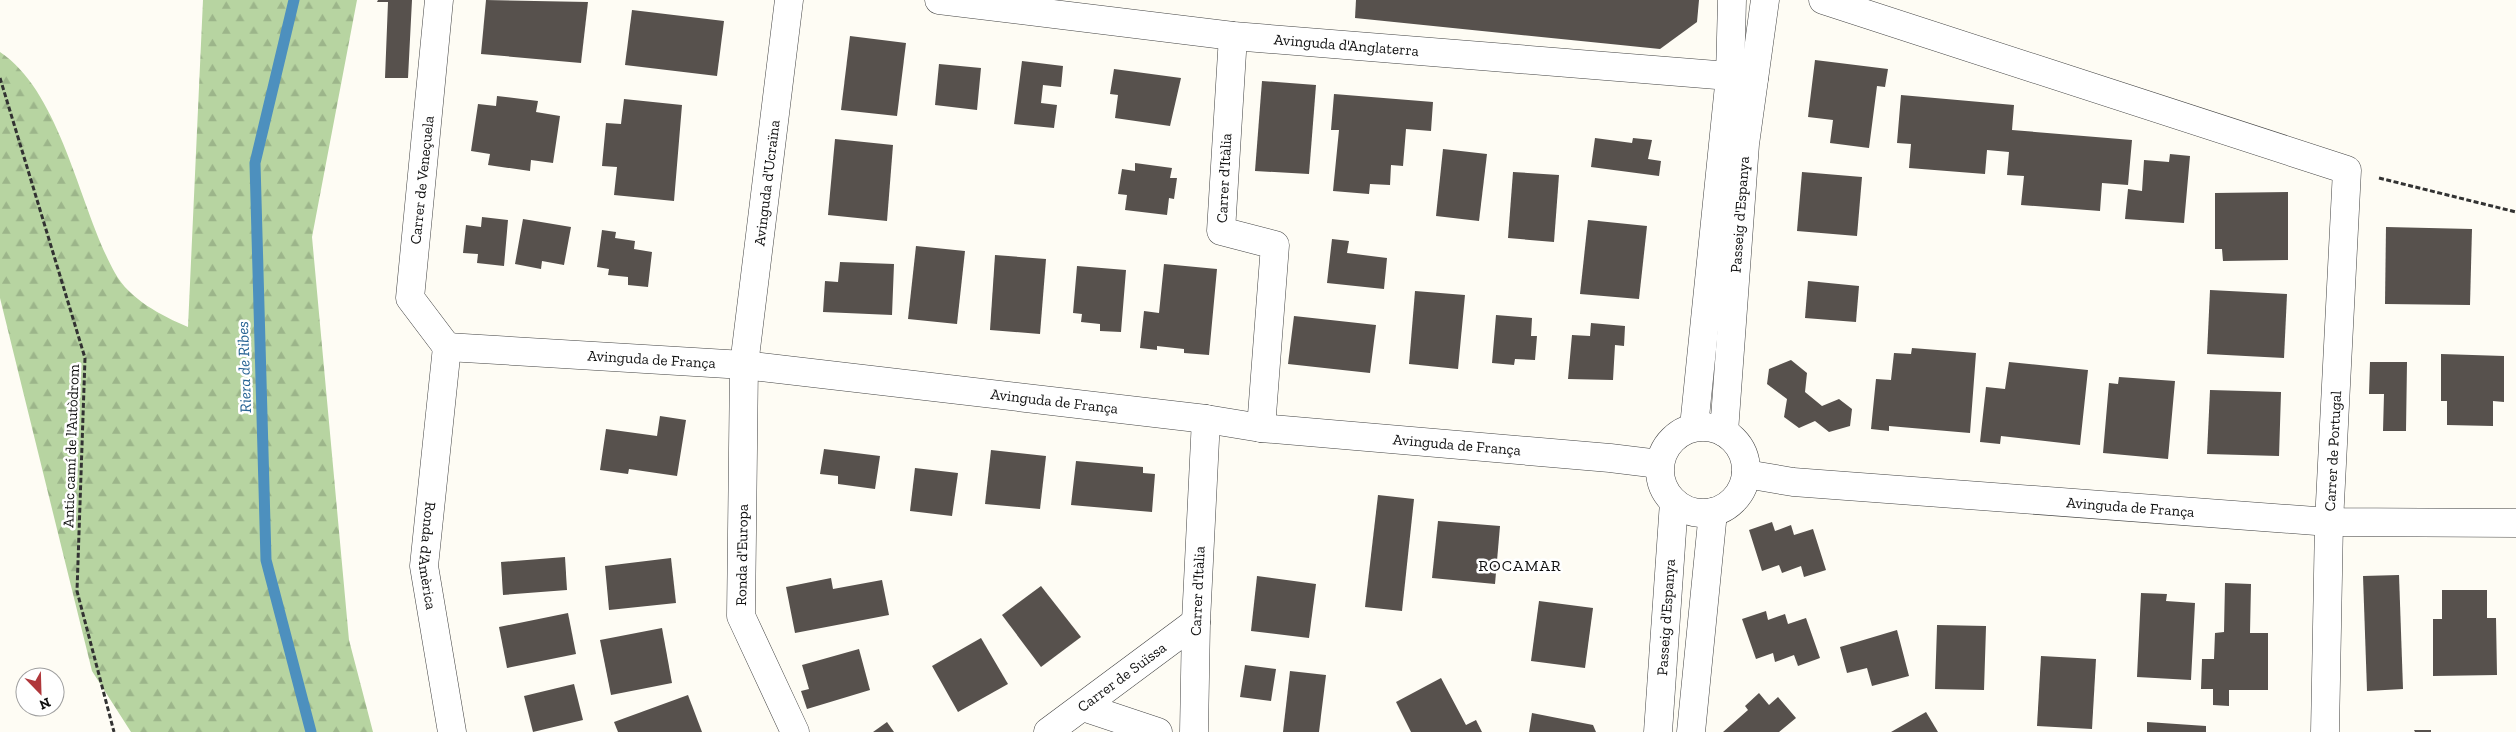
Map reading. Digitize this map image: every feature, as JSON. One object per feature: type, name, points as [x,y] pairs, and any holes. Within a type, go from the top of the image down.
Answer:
[{"type":"street","name":"Carrer de Veneçuela","points":[[440,0],[410,298],[447,347]]},
{"type":"street","name":"Avinguda d'Ucraïna","points":[[744,366],[790,0]]},
{"type":"street","name":"Avinguda d'Anglaterra","points":[[939,0],[1233,36],[1742,77]]},
{"type":"street","name":"Passeig d'Espanya","points":[[1724,432],[1745,144],[1742,77],[1732,0]]},
{"type":"street","name":"Passeig d'Espanya","points":[[1694,427],[1742,77],[1765,0]]},
{"type":"street","points":[[1823,0],[2347,170]]},
{"type":"street","name":"Carrer d'Itàlia","points":[[1233,36],[1221,231],[1276,245],[1261,428]]},
{"type":"street","name":"Carrer de Portugal","points":[[2325,732],[2329,522],[2347,170]]},
{"type":"street","name":"Avinguda de França","points":[[447,347],[744,366],[1206,419],[1261,428],[1610,458],[1659,464]]},
{"type":"street","name":"Ronda d'Amèrica","points":[[447,347],[424,566],[452,732]]},
{"type":"street","name":"Ronda d'Europa","points":[[744,366],[741,616],[794,732]]},
{"type":"street","name":"Carrer d'Itàlia","points":[[1194,732],[1196,622],[1206,419]]},
{"type":"street","points":[[1694,427],[1710,427],[1724,432],[1737,443],[1745,458],[1746,474],[1741,491],[1729,505],[1713,512],[1699,513],[1686,510],[1674,502],[1665,492],[1660,478],[1659,464],[1665,448],[1678,434],[1694,427]]},
{"type":"street","name":"Avinguda de França","points":[[1746,474],[1793,482],[2329,522],[2516,522]]},
{"type":"street","name":"Passeig d'Espanya","points":[[1658,732],[1674,502]]},
{"type":"street","points":[[1691,732],[1713,512]]},
{"type":"street","name":"Carrer de Suïssa","points":[[1048,732],[1196,622]]},
{"type":"street","points":[[1083,707],[1158,732]]},
{"type":"path","name":"Antic camí de l'Autòdrom","points":[[0,78],[86,358],[77,591],[114,732]]},
{"type":"path","points":[[2347,170],[2516,212]]},
{"type":"green space","points":[[203,0],[357,0],[312,237],[349,640],[373,732],[131,732],[92,671],[0,298],[0,52],[21,71],[39,95],[68,155],[103,247],[121,282],[137,299],[147,306],[188,327]]},
{"type":"building","points":[[378,0],[412,0],[408,78],[385,78],[388,2],[377,2]]},
{"type":"building","points":[[486,0],[588,2],[581,63],[481,54]]},
{"type":"building","points":[[1356,0],[1699,0],[1697,22],[1660,49],[1355,18]]},
{"type":"building","points":[[632,10],[724,21],[717,76],[625,65]]},
{"type":"building","points":[[850,36],[906,43],[897,116],[841,110]]},
{"type":"building","points":[[1815,60],[1888,69],[1885,87],[1877,86],[1869,148],[1830,143],[1833,120],[1808,117]]},
{"type":"building","points":[[1022,61],[1063,66],[1061,87],[1043,85],[1041,103],[1057,105],[1054,128],[1014,124]]},
{"type":"building","points":[[939,64],[981,68],[977,110],[935,105]]},
{"type":"building","points":[[1114,69],[1181,78],[1170,126],[1115,118],[1118,95],[1110,94]]},
{"type":"building","points":[[1262,81],[1316,85],[1309,174],[1255,171]]},
{"type":"building","points":[[1334,94],[1433,102],[1431,131],[1406,129],[1403,166],[1391,165],[1390,185],[1370,184],[1369,194],[1333,191],[1339,130],[1331,130]]},
{"type":"building","points":[[1901,95],[2014,105],[2012,130],[2132,140],[2128,185],[2102,183],[2100,211],[2021,205],[2024,176],[2007,175],[2009,152],[1987,150],[1985,174],[1909,168],[1911,144],[1897,143]]},
{"type":"building","points":[[497,96],[538,101],[536,112],[560,116],[553,163],[531,160],[530,171],[488,165],[490,154],[471,151],[478,104],[496,106]]},
{"type":"building","points":[[624,99],[682,105],[674,201],[614,195],[617,167],[602,166],[606,123],[621,124]]},
{"type":"building","points":[[1595,138],[1632,143],[1633,138],[1652,140],[1648,159],[1661,161],[1659,176],[1591,167]]},
{"type":"building","points":[[835,139],[893,145],[887,221],[828,215]]},
{"type":"building","points":[[1443,149],[1487,154],[1479,221],[1436,216]]},
{"type":"building","points":[[2170,154],[2190,156],[2184,223],[2125,219],[2128,189],[2142,191],[2144,160],[2169,162]]},
{"type":"building","points":[[1135,163],[1172,168],[1170,178],[1177,178],[1174,199],[1169,198],[1167,215],[1125,210],[1127,195],[1118,194],[1122,169],[1135,171]]},
{"type":"building","points":[[1513,172],[1559,175],[1554,242],[1508,238]]},
{"type":"building","points":[[1802,172],[1862,177],[1857,236],[1797,231]]},
{"type":"building","points":[[2288,192],[2288,260],[2223,261],[2222,249],[2215,249],[2215,193]]},
{"type":"building","points":[[482,217],[508,220],[504,266],[477,263],[478,254],[463,253],[466,225],[481,227]]},
{"type":"building","points":[[523,219],[571,227],[564,265],[542,261],[541,269],[515,264]]},
{"type":"building","points":[[1588,220],[1647,226],[1639,299],[1580,294]]},
{"type":"building","points":[[2386,227],[2472,229],[2470,305],[2385,304]]},
{"type":"building","points":[[602,230],[616,232],[615,238],[635,241],[634,249],[652,252],[648,287],[628,285],[628,277],[608,275],[609,269],[597,267]]},
{"type":"building","points":[[1332,239],[1349,241],[1347,253],[1387,258],[1384,289],[1327,283]]},
{"type":"building","points":[[916,246],[965,251],[957,324],[908,319]]},
{"type":"building","points":[[995,255],[1046,259],[1040,334],[990,330]]},
{"type":"building","points":[[840,262],[894,264],[892,315],[823,312],[825,281],[838,282]]},
{"type":"building","points":[[1164,264],[1217,269],[1209,355],[1184,353],[1184,349],[1157,346],[1157,350],[1140,348],[1144,311],[1159,313]]},
{"type":"building","points":[[1077,266],[1126,270],[1121,332],[1100,331],[1100,324],[1081,322],[1082,314],[1073,313]]},
{"type":"building","points":[[1808,281],[1859,286],[1856,322],[1805,318]]},
{"type":"building","points":[[2210,290],[2287,294],[2284,358],[2207,354]]},
{"type":"building","points":[[1415,291],[1465,295],[1458,369],[1409,364]]},
{"type":"building","points":[[1496,315],[1532,318],[1531,336],[1537,336],[1535,360],[1515,359],[1514,365],[1492,363]]},
{"type":"building","points":[[1294,316],[1376,325],[1370,373],[1288,364]]},
{"type":"building","points":[[1591,323],[1625,326],[1624,346],[1615,345],[1613,380],[1568,379],[1572,335],[1590,336]]},
{"type":"building","points":[[1912,348],[1976,353],[1970,433],[1889,426],[1889,431],[1871,429],[1876,379],[1891,380],[1894,353],[1911,354]]},
{"type":"building","points":[[2441,354],[2504,356],[2504,402],[2493,401],[2493,426],[2447,425],[2447,401],[2441,401]]},
{"type":"building","points":[[1791,360],[1807,373],[1805,392],[1822,406],[1839,399],[1852,409],[1850,426],[1829,432],[1815,421],[1799,428],[1784,417],[1787,399],[1767,384],[1769,369]]},
{"type":"building","points":[[2009,362],[2088,370],[2080,445],[2001,436],[2000,444],[1980,442],[1986,387],[2005,389]]},
{"type":"building","points":[[2370,362],[2407,362],[2406,431],[2383,431],[2384,394],[2369,394]]},
{"type":"building","points":[[2119,377],[2175,381],[2168,459],[2103,453],[2109,383],[2118,384]]},
{"type":"building","points":[[2210,390],[2281,392],[2279,456],[2207,454]]},
{"type":"building","points":[[660,416],[686,420],[677,476],[629,469],[628,474],[600,470],[606,429],[657,436]]},
{"type":"building","points":[[824,449],[880,456],[875,489],[838,484],[838,476],[820,474]]},
{"type":"building","points":[[991,450],[1046,456],[1040,509],[985,504]]},
{"type":"building","points":[[1076,461],[1143,467],[1143,473],[1155,474],[1152,512],[1071,505]]},
{"type":"building","points":[[915,468],[958,473],[952,516],[910,511]]},
{"type":"building","points":[[1378,495],[1414,499],[1402,611],[1365,607]]},
{"type":"building","points":[[1438,521],[1500,526],[1495,584],[1432,578]]},
{"type":"building","points":[[1772,522],[1775,531],[1791,525],[1794,535],[1813,529],[1826,570],[1804,577],[1801,566],[1782,573],[1779,565],[1762,571],[1749,530]]},
{"type":"building","points":[[565,557],[567,590],[503,595],[501,562]]},
{"type":"building","points":[[671,558],[676,603],[609,610],[605,566]]},
{"type":"building","points":[[2399,575],[2403,689],[2367,691],[2363,576]]},
{"type":"building","points":[[1257,576],[1316,584],[1309,638],[1251,631]]},
{"type":"building","points":[[831,578],[833,589],[882,580],[889,615],[795,633],[786,587]]},
{"type":"building","points":[[2225,583],[2251,584],[2250,633],[2268,633],[2268,690],[2229,690],[2229,706],[2213,705],[2213,689],[2201,689],[2202,659],[2214,659],[2215,633],[2224,632]]},
{"type":"building","points":[[1041,586],[1081,637],[1041,667],[1002,615]]},
{"type":"building","points":[[2442,590],[2487,590],[2487,618],[2496,618],[2497,675],[2433,676],[2433,619],[2442,619]]},
{"type":"building","points":[[2141,593],[2167,594],[2166,601],[2195,603],[2191,680],[2137,677]]},
{"type":"building","points":[[1539,601],[1593,608],[1585,668],[1531,661]]},
{"type":"building","points":[[1766,611],[1768,620],[1785,614],[1788,624],[1806,618],[1820,658],[1798,666],[1794,655],[1775,662],[1773,653],[1756,659],[1742,619]]},
{"type":"building","points":[[568,613],[576,654],[507,668],[499,627]]},
{"type":"building","points":[[1937,625],[1986,626],[1984,690],[1935,689]]},
{"type":"building","points":[[662,628],[672,683],[611,695],[600,640]]},
{"type":"building","points":[[1897,630],[1909,676],[1872,686],[1867,668],[1847,673],[1840,647]]},
{"type":"building","points":[[981,638],[1008,684],[958,712],[932,666]]},
{"type":"building","points":[[859,649],[870,690],[807,709],[801,691],[809,689],[802,665]]},
{"type":"building","points":[[2041,656],[2096,659],[2092,729],[2037,726]]},
{"type":"building","points":[[1245,665],[1276,669],[1271,701],[1240,697]]},
{"type":"building","points":[[1290,671],[1326,675],[1319,732],[1283,732]]},
{"type":"building","points":[[1441,678],[1466,725],[1476,720],[1482,732],[1411,732],[1396,702]]},
{"type":"building","points":[[574,684],[583,720],[533,732],[524,696]]},
{"type":"building","points":[[1759,693],[1769,705],[1778,697],[1796,718],[1779,732],[1723,732],[1748,710],[1745,706]]},
{"type":"building","points":[[688,695],[702,732],[618,732],[614,722]]},
{"type":"building","points":[[1926,712],[1938,732],[1891,732]]},
{"type":"building","points":[[1532,713],[1593,725],[1596,732],[1529,732]]},
{"type":"building","points":[[887,722],[894,732],[873,732]]},
{"type":"building","points":[[2147,722],[2206,726],[2206,732],[2147,732]]},
{"type":"building","points":[[2414,730],[2431,730],[2431,732],[2415,732]]},
{"type":"waterway","name":"Riera de Ribes","points":[[294,0],[255,163],[266,560],[311,732]]},
{"type":"district","name":"ROCAMAR","points":[[1520,565]]}]
